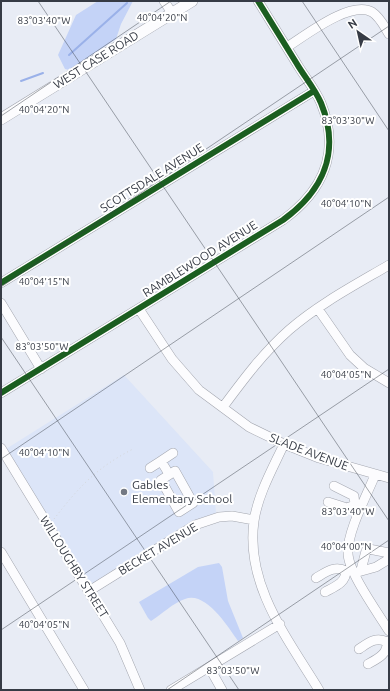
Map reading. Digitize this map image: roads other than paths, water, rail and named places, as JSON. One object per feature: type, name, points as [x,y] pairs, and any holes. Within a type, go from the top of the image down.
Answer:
[{"type":"main road","name":"WEST CASE ROAD","points":[[1,119],[192,1]]},
{"type":"street","points":[[164,1],[172,13]]},
{"type":"street","name":"RAMBLEWOOD AVENUE","points":[[1,393],[283,220],[308,199],[325,170],[329,135],[326,121],[320,102],[314,91],[258,1]]},
{"type":"street","points":[[287,47],[343,13],[357,8],[372,12],[382,22],[389,34]]},
{"type":"street","name":"SCOTTSDALE AVENUE","points":[[1,283],[314,91]]},
{"type":"street","points":[[223,407],[247,375],[278,340],[318,309],[389,265]]},
{"type":"street","points":[[1,303],[41,368]]},
{"type":"street","name":"SLADE AVENUE","points":[[139,309],[172,359],[199,390],[249,427],[284,444],[320,458],[389,478]]},
{"type":"street","points":[[318,309],[350,355],[364,368],[389,383]]},
{"type":"street","points":[[284,444],[266,484],[254,520],[253,546],[256,566],[265,597],[319,690]]},
{"type":"street","name":"WILLOUGHBY STREET","points":[[1,448],[120,643],[140,690]]},
{"type":"street","points":[[150,468],[173,453]]},
{"type":"street","points":[[161,461],[168,474]]},
{"type":"street","points":[[175,471],[193,503],[186,509],[179,512],[161,480],[168,474],[175,471]]},
{"type":"street","points":[[375,475],[359,504],[348,544],[348,554],[353,571],[389,631]]},
{"type":"street","points":[[334,486],[351,493],[359,504]]},
{"type":"street","points":[[328,502],[347,508],[359,504]]},
{"type":"street","points":[[186,509],[195,525]]},
{"type":"street","name":"BECKET AVENUE","points":[[89,591],[195,525],[219,517],[232,516],[254,520]]},
{"type":"street","points":[[325,592],[341,583],[353,571],[366,551],[369,549],[389,552]]},
{"type":"street","points":[[1,552],[79,689]]},
{"type":"street","points":[[316,578],[334,569],[340,568],[353,571],[376,567],[389,559]]},
{"type":"street","points":[[171,690],[280,624]]},
{"type":"street","points":[[358,649],[372,640],[381,639],[388,642],[384,654],[368,664]]},
{"type":"street","points":[[209,667],[222,690]]},
{"type":"waterway","points":[[69,55],[127,3]]},
{"type":"waterway","points":[[21,81],[43,73]]},
{"type":"place","name":"Gables Elementary School","points":[[124,492]]}]
